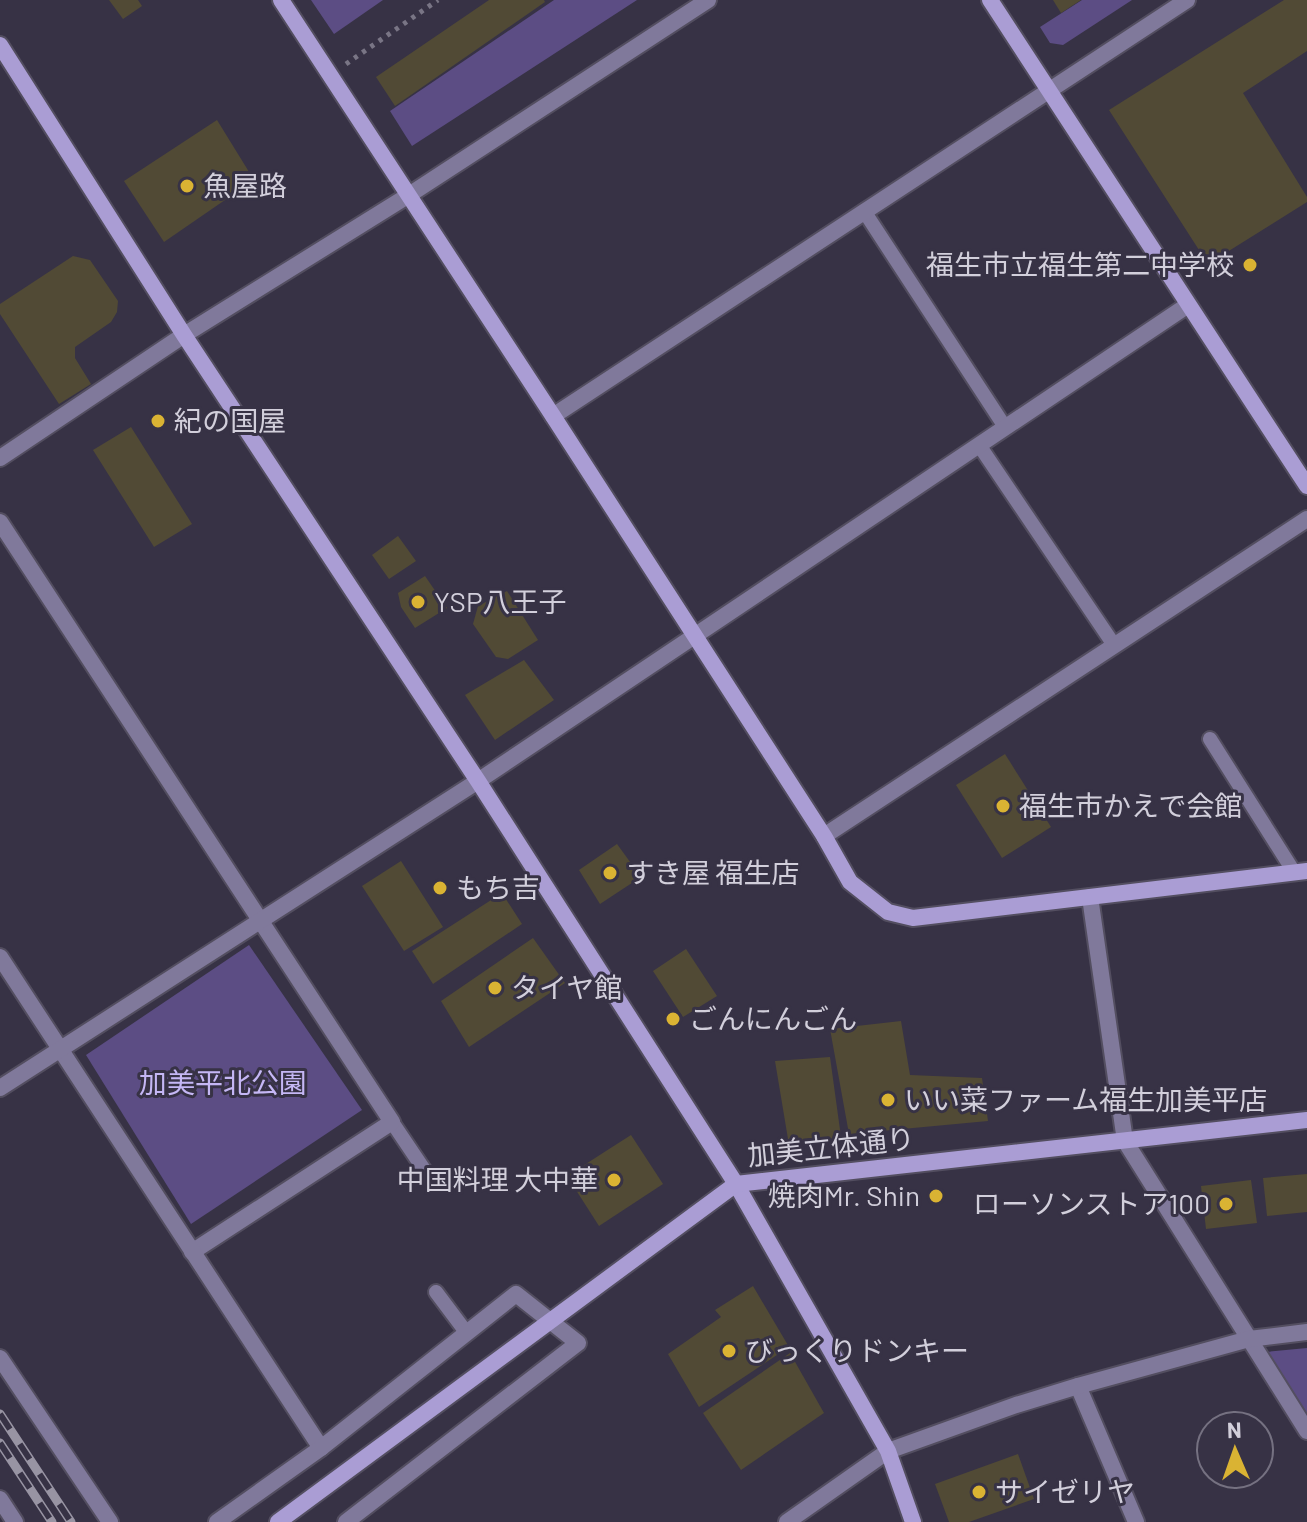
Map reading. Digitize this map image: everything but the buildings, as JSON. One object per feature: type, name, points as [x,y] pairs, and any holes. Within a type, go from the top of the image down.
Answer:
[{"type":"street","points":[[281,0],[824,836],[850,882],[888,912],[913,918],[1301,872]]},
{"type":"street","points":[[0,458],[184,335],[409,195],[708,0]]},
{"type":"street","points":[[990,0],[1307,486]]},
{"type":"street","points":[[553,416],[1187,0]]},
{"type":"street","points":[[0,45],[184,335],[478,781],[736,1184],[888,1451],[913,1522]]},
{"type":"street","points":[[0,1088],[478,781],[1188,305]]},
{"type":"street","points":[[824,836],[1307,519]]},
{"type":"street","points":[[0,522],[392,1122],[192,1252]]},
{"type":"street","points":[[1090,897],[1125,1141],[1307,1431]]},
{"type":"street","points":[[0,957],[321,1448]]},
{"type":"street","name":"加美立体通り","points":[[278,1522],[736,1184],[1307,1120]]},
{"type":"street","points":[[217,1522],[321,1448],[516,1294],[578,1343],[365,1517],[346,1522]]},
{"type":"street","points":[[787,1522],[888,1451],[1078,1386],[1249,1339],[1307,1332]]},
{"type":"street","points":[[0,1358],[110,1522]]},
{"type":"street","points":[[1078,1386],[1136,1522]]},
{"type":"street","points":[[0,1499],[15,1522]]},
{"type":"lane","points":[[864,211],[1005,427]]},
{"type":"lane","points":[[979,445],[1114,645]]},
{"type":"lane","points":[[1210,739],[1301,872]]},
{"type":"lane","points":[[392,1122],[431,1180]]},
{"type":"lane","points":[[436,1292],[466,1332]]},
{"type":"path","points":[[345,65],[438,0]]},
{"type":"green space","points":[[311,0],[383,0],[334,34]]},
{"type":"green space","points":[[554,0],[637,0],[412,146],[390,111]]},
{"type":"green space","points":[[1082,0],[1132,0],[1063,45],[1050,43],[1040,27]]},
{"type":"green space","name":"加美平北公園","points":[[249,945],[362,1110],[191,1224],[86,1055]]},
{"type":"green space","points":[[1307,1348],[1307,1418],[1266,1352]]},
{"type":"railway","points":[[0,1414],[71,1522]]},
{"type":"railway","points":[[0,1443],[52,1522]]},
{"type":"place","name":"魚屋路","points":[[187,186]]},
{"type":"place","name":"福生市立福生第二中学校","points":[[1250,265]]},
{"type":"place","name":"紀の国屋","points":[[158,421]]},
{"type":"place","name":"YSP八王子","points":[[418,602]]},
{"type":"place","name":"福生市かえで会館","points":[[1003,806]]},
{"type":"place","name":"すき屋 福生店","points":[[610,873]]},
{"type":"place","name":"もち吉","points":[[440,888]]},
{"type":"place","name":"タイヤ館","points":[[495,988]]},
{"type":"place","name":"ごんにんごん","points":[[673,1019]]},
{"type":"place","name":"いい菜ファーム福生加美平店","points":[[888,1100]]},
{"type":"place","name":"中国料理 大中華","points":[[614,1180]]},
{"type":"place","name":"焼肉Mr. Shin","points":[[936,1196]]},
{"type":"place","name":"ローソンストア100","points":[[1226,1204]]},
{"type":"place","name":"びっくりドンキー","points":[[729,1351]]},
{"type":"place","name":"サイゼリヤ","points":[[979,1492]]}]
